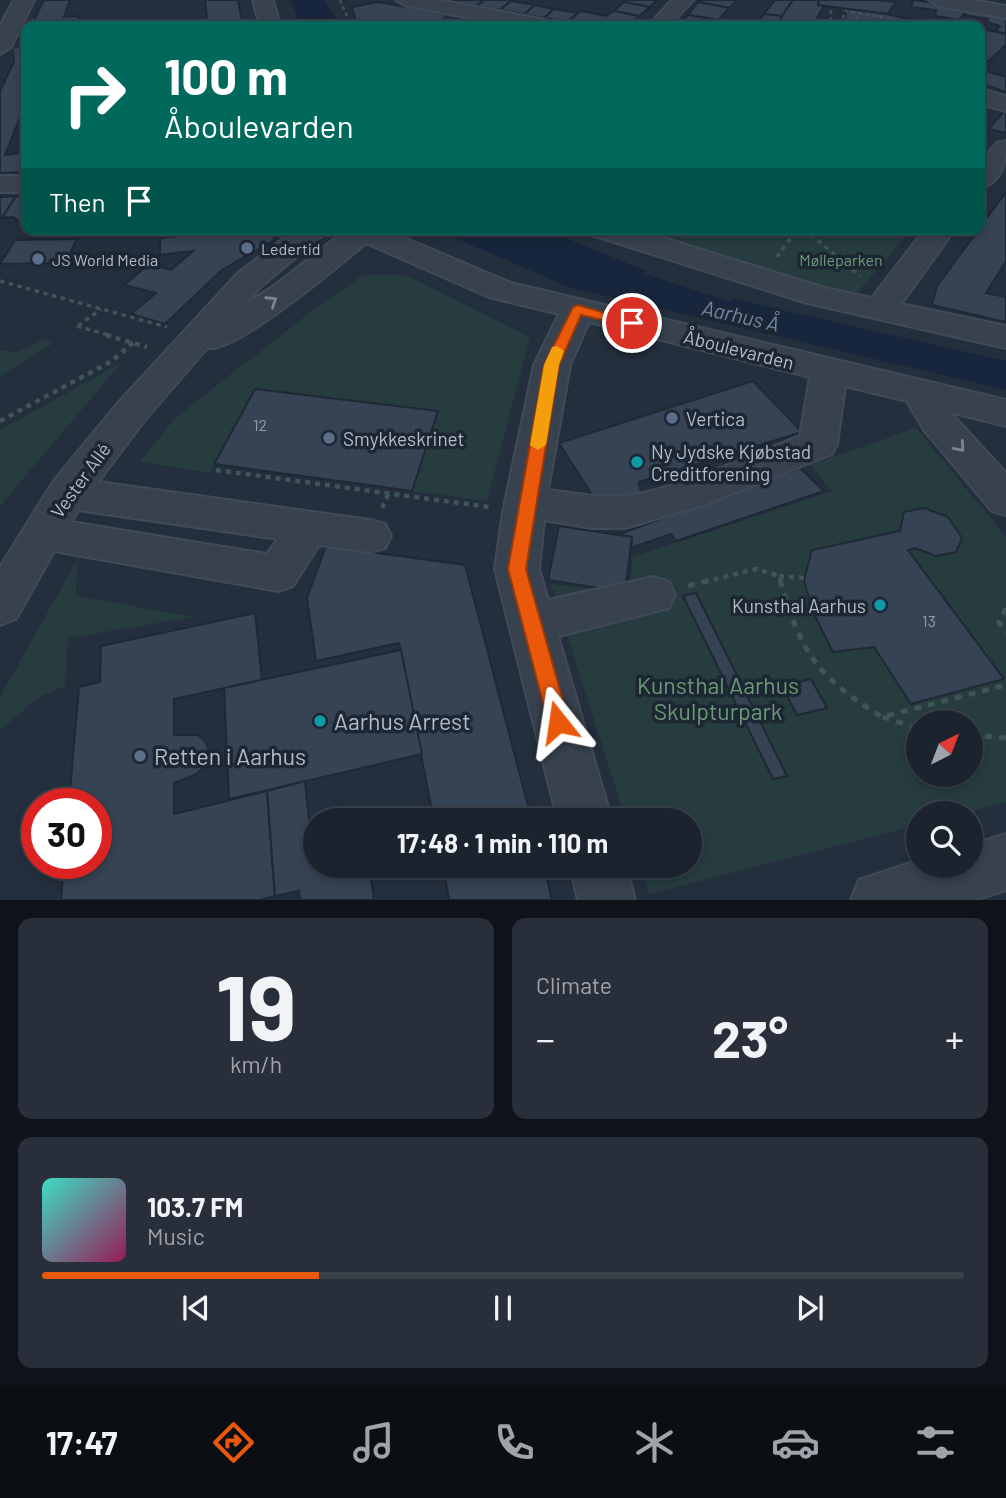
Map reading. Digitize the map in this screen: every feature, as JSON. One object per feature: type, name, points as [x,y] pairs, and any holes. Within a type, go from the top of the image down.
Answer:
[{"type":"street","points":[[5,56],[23,0]]},
{"type":"street","points":[[263,0],[269,21]]},
{"type":"street","points":[[407,0],[519,21]]},
{"type":"street","points":[[663,21],[683,0]]},
{"type":"street","points":[[939,0],[972,14],[1006,12]]},
{"type":"street","points":[[985,98],[1006,104]]},
{"type":"street","points":[[985,143],[1006,149],[985,174]]},
{"type":"street","points":[[0,184],[21,184]]},
{"type":"street","name":"Vester Allé","points":[[0,606],[67,493],[170,349],[248,281],[307,235]]},
{"type":"street","name":"Vester Allé","points":[[170,349],[285,293],[369,235]]},
{"type":"street","name":"Åboulevarden","points":[[376,235],[488,286],[1006,413]]},
{"type":"street","points":[[621,235],[818,296],[874,297],[1006,337]]},
{"type":"street","points":[[874,297],[934,235]]},
{"type":"street","points":[[578,310],[552,365],[525,507],[517,569],[581,808]]},
{"type":"street","points":[[525,507],[625,512],[689,494],[818,444],[829,370]]},
{"type":"street","points":[[920,392],[937,421],[1006,500]]},
{"type":"street","points":[[67,493],[370,536]]},
{"type":"street","points":[[44,532],[84,542],[278,573],[309,527]]},
{"type":"street","points":[[531,623],[653,595]]},
{"type":"street","points":[[879,900],[1006,862]]},
{"type":"street","points":[[601,878],[607,900]]},
{"type":"path","points":[[340,0],[349,21]]},
{"type":"path","points":[[831,7],[831,20],[842,21],[845,11],[901,21]]},
{"type":"path","points":[[856,21],[859,13]]},
{"type":"path","points":[[810,235],[874,297]]},
{"type":"path","points":[[0,281],[101,309],[170,349]]},
{"type":"path","points":[[101,309],[77,326],[170,349]]},
{"type":"path","points":[[0,421],[112,361],[134,342]]},
{"type":"path","points":[[216,470],[525,507]]},
{"type":"path","points":[[653,595],[756,569],[779,576],[805,578]]},
{"type":"path","points":[[779,576],[793,626],[813,664],[843,695],[882,717],[906,725]]},
{"type":"path","points":[[1006,608],[999,622],[1006,633]]},
{"type":"path","points":[[882,717],[1006,685]]},
{"type":"path","points":[[984,736],[1006,738]]},
{"type":"green space","name":"Mølleparken","points":[[658,235],[907,235],[857,293],[814,284]]},
{"type":"green space","points":[[363,275],[405,275],[530,337],[487,501],[412,491],[438,411],[255,389],[210,473],[140,462],[176,417]]},
{"type":"green space","points":[[45,339],[52,344],[0,376],[0,350],[17,352]]},
{"type":"green space","points":[[121,363],[0,506],[0,430]]},
{"type":"green space","name":"Kunsthal Aarhus Skulpturpark","points":[[916,428],[1006,537],[1006,802],[983,808],[983,801],[906,801],[906,828],[649,894],[644,878],[702,878],[702,808],[622,808],[551,584],[629,593],[633,557],[832,491],[810,465]],"holes":[[[905,512],[948,517],[962,538],[955,552],[936,556],[915,548],[908,550],[1003,679],[911,704],[874,647],[833,651],[812,550],[900,531]]]},
{"type":"green space","points":[[77,560],[76,596],[194,617],[68,638],[65,686],[39,697],[0,730],[0,697]]},
{"type":"water","points":[[291,0],[325,0],[337,21],[298,21]]},
{"type":"water","name":"Aarhus Å","points":[[449,235],[558,235],[647,271],[645,274],[732,302],[734,299],[1006,361],[1006,390],[568,287]]},
{"type":"building","points":[[44,0],[70,0],[64,17],[79,16],[77,21],[34,21]]},
{"type":"building","points":[[205,0],[238,0],[242,21],[207,21]]},
{"type":"building","points":[[444,0],[484,0],[476,6]]},
{"type":"building","points":[[484,0],[512,0],[500,10],[476,6]]},
{"type":"building","points":[[657,0],[650,7],[624,2]]},
{"type":"building","points":[[700,0],[737,0],[729,8],[698,2]]},
{"type":"building","points":[[775,0],[793,0],[782,16],[764,14]]},
{"type":"building","points":[[793,0],[819,0],[818,5],[824,6],[815,21],[779,21]]},
{"type":"building","points":[[819,0],[896,2],[887,14],[818,5]]},
{"type":"building","points":[[913,0],[969,8],[959,20],[935,16],[936,10],[911,7]]},
{"type":"building","points":[[511,1],[535,5],[524,14],[500,10]]},
{"type":"building","points":[[378,2],[448,15],[440,21],[356,21],[352,7]]},
{"type":"building","points":[[624,2],[650,7],[639,16],[614,11]]},
{"type":"building","points":[[698,2],[729,8],[718,20],[688,15]]},
{"type":"building","points":[[535,5],[554,9],[544,18],[524,14]]},
{"type":"building","points":[[969,8],[1006,16],[1006,34],[995,31],[1000,26],[986,22],[988,19],[964,15]]},
{"type":"building","points":[[554,9],[578,13],[568,21],[544,18]]},
{"type":"building","points":[[847,9],[917,21],[844,21]]},
{"type":"building","points":[[581,11],[606,16],[614,11],[639,16],[634,21],[568,21]]},
{"type":"building","points":[[764,14],[782,16],[779,21],[760,21]]},
{"type":"building","points":[[688,15],[718,20],[718,21],[683,21]]},
{"type":"building","points":[[985,32],[1006,34],[1006,45],[985,64]]},
{"type":"building","points":[[21,47],[21,115],[5,155],[21,153],[21,172],[0,173],[0,91]]},
{"type":"building","points":[[985,71],[1006,77],[1006,92],[985,85]]},
{"type":"building","points":[[1006,109],[1006,133],[989,129],[992,125]]},
{"type":"building","points":[[1006,192],[1006,261],[986,293],[1006,297],[1006,322],[932,305],[937,286],[974,235],[985,235],[985,221]]},
{"type":"building","points":[[16,196],[2,218],[0,218],[0,197]]},
{"type":"building","points":[[16,196],[21,196],[21,222],[13,217],[2,218]]},
{"type":"building","points":[[188,235],[275,235],[274,240],[222,270],[165,324],[131,314],[156,293],[124,285],[149,264],[171,270],[193,251],[160,255],[160,238]]},
{"type":"building","points":[[77,239],[65,263],[0,264],[15,240]]},
{"type":"building","name":"Ny Jydske Kjøbstad Creditforening","points":[[753,381],[802,432],[639,482],[641,493],[599,506],[559,443]]},
{"type":"building","name":"Smykkeskrinet","points":[[255,389],[438,411],[412,491],[214,464]]},
{"type":"building","points":[[800,468],[824,491],[676,541],[671,534],[631,548],[632,537],[617,535]]},
{"type":"building","name":"Kunsthal Aarhus","points":[[924,508],[948,517],[962,538],[956,552],[936,556],[915,548],[908,550],[1004,679],[911,704],[874,647],[833,652],[812,610],[804,580],[812,550],[900,531],[904,512]]},
{"type":"building","points":[[559,526],[632,537],[625,592],[548,580]]},
{"type":"building","points":[[326,546],[465,565],[529,808],[431,808],[399,643],[316,661],[307,598]]},
{"type":"building","points":[[696,593],[787,776],[773,779],[683,596]]},
{"type":"building","name":"Retten i Aarhus","points":[[255,613],[262,680],[174,699],[174,735],[198,735],[206,742],[209,753],[204,766],[197,774],[174,783],[174,814],[267,791],[275,896],[260,900],[61,900],[63,879],[112,879],[112,788],[70,788],[79,687],[100,682],[101,646]]},
{"type":"building","name":"Aarhus Arrest","points":[[401,650],[422,754],[229,799],[224,688]]},
{"type":"building","points":[[811,679],[827,708],[797,715],[782,686]]},
{"type":"building","points":[[305,781],[308,808],[303,808],[303,878],[371,878],[374,900],[300,900],[299,891],[275,896],[267,791]]},
{"type":"building","points":[[445,878],[547,878],[552,900],[449,900]]},
{"type":"tunnel","points":[[15,60],[21,59]]},
{"type":"slow traffic","points":[[538,445],[552,365],[557,351]]},
{"type":"place","name":"Ledertid","points":[[247,248]]},
{"type":"place","name":"JS World Media","points":[[38,259]]},
{"type":"place","name":"Vertica","points":[[672,418]]},
{"type":"place","name":"Smykkeskrinet","points":[[329,438]]},
{"type":"place","name":"Ny Jydske Kjøbstad Creditforening","points":[[637,462]]},
{"type":"place","name":"Kunsthal Aarhus","points":[[880,605]]},
{"type":"place","name":"Aarhus Arrest","points":[[320,721]]},
{"type":"place","name":"Retten i Aarhus","points":[[140,756]]},
{"type":"route","points":[[558,722],[517,569],[524,512],[552,365],[564,332],[578,310],[632,323]]}]
